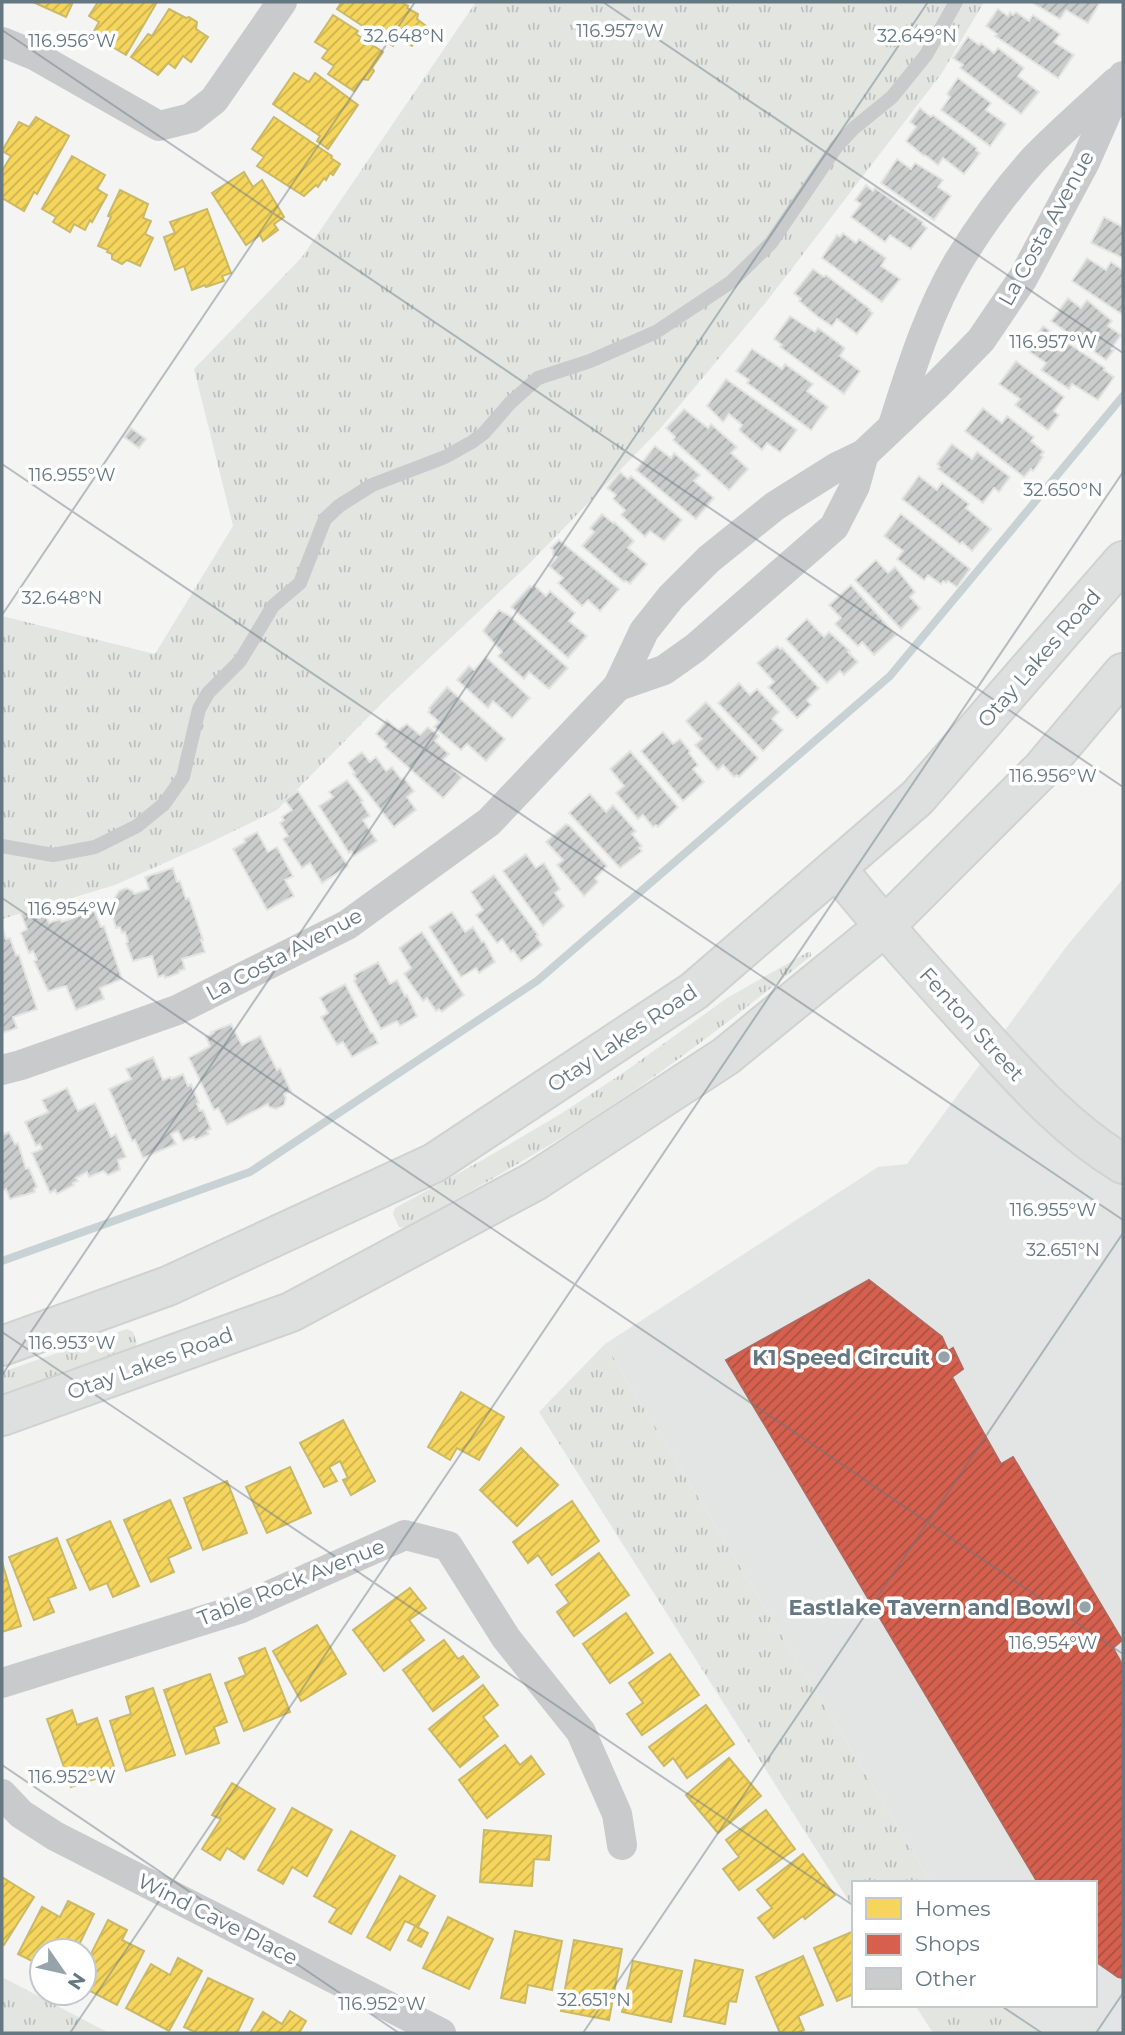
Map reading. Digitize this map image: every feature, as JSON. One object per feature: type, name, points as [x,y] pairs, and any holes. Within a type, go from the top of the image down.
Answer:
[{"type":"main road","name":"Otay Lakes Road","points":[[2,1346],[168,1286],[434,1163],[694,991],[917,798],[1123,561]]},
{"type":"main road","name":"Otay Lakes Road","points":[[2,1416],[291,1312],[535,1181],[726,1056],[884,927],[1042,769],[1123,673]]},
{"type":"main road","name":"Fenton Street","points":[[836,868],[884,927],[1042,1101],[1075,1130],[1123,1164]]},
{"type":"street","points":[[2,42],[34,55],[159,125],[191,118],[214,100],[282,2]]},
{"type":"street","name":"La Costa Avenue","points":[[892,429],[915,353],[957,264],[980,228],[1034,160],[1123,76]]},
{"type":"street","name":"La Costa Avenue","points":[[2,1070],[177,1010],[347,925],[489,821],[618,685],[644,631],[671,597],[709,559],[775,506],[837,467],[864,454],[981,340],[1023,278],[1086,162],[1123,76]]},
{"type":"street","name":"La Costa Avenue","points":[[618,685],[664,670],[685,655],[834,527],[855,486],[864,454]]},
{"type":"street","name":"Table Rock Avenue","points":[[2,1684],[239,1609],[405,1535],[448,1546],[506,1638],[582,1732],[617,1814],[622,1845]]},
{"type":"street","name":"Wind Cave Place","points":[[2,1794],[21,1814],[46,1831],[442,2033]]},
{"type":"lane","points":[[2,846],[53,855],[95,847],[136,826],[164,804],[183,777],[199,709],[208,692],[240,661],[273,606],[300,583],[325,519],[339,506],[372,485],[445,457],[472,442],[538,378],[590,361],[656,332],[731,282],[771,243],[837,146],[854,128],[892,97],[917,66],[956,2]]},
{"type":"shaded area","points":[[1123,879],[1123,2033],[1043,2033],[1010,2011],[1007,2007],[1097,2007],[1097,1881],[931,1881],[605,1344],[878,1167],[907,1164],[1066,947]]},
{"type":"green space","points":[[476,2],[984,2],[942,73],[767,301],[659,430],[528,565],[387,698],[277,810],[115,885],[2,919],[2,616],[155,654],[233,526],[194,369],[302,257]]},
{"type":"green space","points":[[811,952],[811,956],[694,1048],[602,1112],[467,1193],[405,1228],[399,1227],[393,1214],[395,1208],[562,1113],[727,998]]},
{"type":"green space","points":[[127,1329],[133,1332],[137,1344],[132,1349],[2,1394],[2,1372]]},
{"type":"green space","points":[[605,1344],[931,1881],[852,1881],[852,1906],[539,1412]]},
{"type":"green space","points":[[2,1977],[28,1991],[28,2007],[59,2007],[109,2033],[6,2033],[2,2030]]},
{"type":"green space","points":[[916,2007],[1007,2007],[1043,2033],[933,2033]]},
{"type":"building: Homes","points":[[33,2],[73,2],[66,17]]},
{"type":"building: Homes","points":[[98,2],[157,2],[126,55],[92,35],[99,22],[89,16]]},
{"type":"building: Homes","points":[[342,2],[401,2],[418,14],[417,19],[426,26],[412,46],[399,38],[393,46],[337,9]]},
{"type":"building: Homes","points":[[169,9],[197,22],[196,29],[208,37],[191,62],[183,56],[175,68],[168,63],[158,75],[131,57],[148,34],[152,36]]},
{"type":"building: Homes","points":[[333,15],[383,52],[372,68],[374,71],[368,80],[362,79],[354,91],[328,74],[334,66],[322,58],[328,50],[315,42]]},
{"type":"building: Homes","points":[[294,73],[309,82],[315,73],[358,105],[328,149],[317,141],[320,136],[273,104]]},
{"type":"building: Homes","points":[[36,117],[69,136],[37,194],[34,192],[24,211],[2,198],[2,171],[11,156],[2,151],[19,122],[29,127]]},
{"type":"building: Homes","points":[[274,117],[340,164],[333,175],[330,173],[326,180],[324,178],[318,187],[316,185],[304,196],[257,166],[264,157],[252,149]]},
{"type":"building: Homes","points":[[72,156],[105,175],[97,189],[107,195],[85,230],[74,224],[70,232],[53,222],[56,217],[42,209]]},
{"type":"building: Homes","points":[[244,172],[253,187],[262,180],[284,217],[274,224],[278,230],[263,241],[260,235],[246,245],[212,193]]},
{"type":"building: Homes","points":[[120,190],[148,204],[143,218],[151,221],[145,234],[153,238],[140,266],[127,260],[122,264],[112,259],[108,250],[98,246]]},
{"type":"building: Homes","points":[[207,209],[231,273],[222,276],[224,281],[192,290],[184,266],[175,270],[164,237],[175,233],[170,222]]},
{"type":"building: Homes","points":[[461,1392],[504,1417],[479,1460],[457,1448],[450,1460],[428,1447]]},
{"type":"building: Homes","points":[[343,1420],[375,1481],[351,1495],[343,1480],[348,1478],[340,1461],[329,1467],[337,1481],[324,1487],[300,1443]]},
{"type":"building: Homes","points":[[521,1448],[558,1485],[517,1526],[480,1490]]},
{"type":"building: Homes","points":[[290,1467],[311,1513],[267,1533],[246,1487]]},
{"type":"building: Homes","points":[[227,1481],[247,1533],[203,1550],[184,1498]]},
{"type":"building: Homes","points":[[170,1500],[191,1548],[168,1558],[174,1572],[151,1582],[124,1520]]},
{"type":"building: Homes","points":[[572,1501],[599,1541],[552,1575],[538,1555],[528,1563],[513,1542]]},
{"type":"building: Homes","points":[[110,1521],[139,1586],[113,1597],[107,1583],[90,1590],[67,1540]]},
{"type":"building: Homes","points":[[57,1538],[76,1588],[48,1598],[54,1612],[34,1620],[9,1557]]},
{"type":"building: Homes","points":[[599,1553],[629,1595],[574,1636],[557,1612],[569,1603],[556,1585]]},
{"type":"building: Homes","points":[[2,1562],[21,1626],[2,1632]]},
{"type":"building: Homes","points":[[410,1588],[426,1608],[409,1620],[424,1640],[384,1671],[353,1630]]},
{"type":"building: Homes","points":[[626,1613],[653,1653],[610,1683],[583,1644]]},
{"type":"building: Homes","points":[[317,1625],[346,1674],[301,1701],[273,1651]]},
{"type":"building: Homes","points":[[444,1640],[458,1659],[463,1656],[479,1677],[433,1711],[403,1670]]},
{"type":"building: Homes","points":[[265,1648],[290,1712],[244,1731],[225,1683],[246,1675],[239,1658]]},
{"type":"building: Homes","points":[[670,1654],[699,1695],[642,1735],[627,1714],[643,1703],[629,1683]]},
{"type":"building: Homes","points":[[210,1674],[227,1722],[214,1727],[219,1743],[186,1754],[164,1690]]},
{"type":"building: Homes","points":[[483,1685],[498,1705],[483,1717],[498,1736],[460,1767],[429,1729]]},
{"type":"building: Homes","points":[[153,1688],[175,1755],[126,1771],[110,1721],[131,1714],[126,1697]]},
{"type":"building: Homes","points":[[706,1705],[734,1744],[687,1778],[673,1758],[664,1766],[649,1747]]},
{"type":"building: Homes","points":[[72,1710],[77,1725],[97,1718],[116,1772],[71,1787],[47,1719]]},
{"type":"building: Homes","points":[[505,1745],[520,1765],[531,1756],[544,1774],[487,1818],[459,1780]]},
{"type":"building: Homes","points":[[729,1758],[761,1796],[718,1833],[686,1795]]},
{"type":"building: Homes","points":[[232,1783],[275,1809],[244,1859],[227,1848],[220,1860],[202,1849],[221,1819],[212,1815]]},
{"type":"building: Homes","points":[[292,1808],[332,1830],[307,1876],[292,1867],[283,1884],[258,1870]]},
{"type":"building: Homes","points":[[766,1810],[795,1849],[739,1890],[723,1869],[739,1857],[726,1840]]},
{"type":"building: Homes","points":[[484,1830],[551,1836],[549,1860],[534,1859],[532,1886],[480,1882]]},
{"type":"building: Homes","points":[[351,1831],[395,1856],[351,1934],[329,1922],[337,1909],[314,1896]]},
{"type":"building: Homes","points":[[803,1854],[835,1895],[805,1919],[803,1916],[774,1938],[758,1918],[772,1908],[757,1890]]},
{"type":"building: Homes","points":[[400,1876],[435,1896],[418,1927],[405,1921],[390,1950],[367,1937]]},
{"type":"building: Homes","points":[[2,1877],[34,1897],[4,1945],[2,1943]]},
{"type":"building: Homes","points":[[68,1901],[94,1914],[83,1937],[28,1937],[28,1959],[18,1954],[42,1907],[60,1917]]},
{"type":"building: Homes","points":[[448,1917],[493,1939],[469,1989],[423,1968]]},
{"type":"building: Homes","points":[[108,1920],[127,1930],[122,1940],[144,1951],[117,2005],[98,1995],[98,1940]]},
{"type":"building: Homes","points":[[415,1926],[428,1933],[421,1947],[408,1940]]},
{"type":"building: Homes","points":[[515,1931],[562,1941],[552,1990],[528,1985],[525,2003],[501,1998]]},
{"type":"building: Homes","points":[[852,1932],[852,1995],[837,2001],[814,1948]]},
{"type":"building: Homes","points":[[574,1940],[622,1949],[609,2020],[561,2011]]},
{"type":"building: Homes","points":[[803,1956],[823,2005],[798,2016],[804,2030],[797,2033],[780,2033],[756,1977]]},
{"type":"building: Homes","points":[[178,1958],[202,1971],[169,2031],[126,2008],[151,1964],[170,1975]]},
{"type":"building: Homes","points":[[695,1960],[743,1970],[736,2002],[729,2001],[725,2024],[684,2016]]},
{"type":"building: Homes","points":[[633,1961],[682,1971],[671,2022],[622,2012]]},
{"type":"building: Homes","points":[[208,1978],[253,1999],[237,2033],[197,2033],[184,2027]]},
{"type":"building: Homes","points":[[290,2011],[306,2021],[299,2033],[250,2033],[263,2012],[282,2024]]},
{"type":"building: Shops","points":[[869,1280],[942,1337],[948,1351],[953,1348],[963,1369],[952,1377],[1001,1464],[1013,1457],[1122,1640],[1113,1648],[1123,1666],[1123,1978],[1097,1962],[1097,1881],[1037,1881],[726,1360]]},
{"type":"building: Other","points":[[1031,2],[1100,2],[1088,23],[1066,10],[1060,19]]},
{"type":"building: Other","points":[[998,9],[1008,16],[1010,12],[1013,15],[1016,12],[1029,21],[1033,15],[1060,34],[1054,42],[1074,55],[1058,78],[995,36],[997,34],[986,26]]},
{"type":"building: Other","points":[[968,37],[994,53],[998,48],[1024,68],[1018,76],[1039,92],[1021,114],[960,68],[963,65],[953,58]]},
{"type":"building: Other","points":[[958,78],[991,103],[986,110],[1006,124],[990,146],[941,110],[950,97],[947,94]]},
{"type":"building: Other","points":[[920,108],[977,148],[980,153],[964,174],[943,158],[938,165],[906,141],[916,127],[910,122]]},
{"type":"building: Other","points":[[897,159],[911,169],[915,163],[943,180],[938,187],[951,196],[934,220],[881,183]]},
{"type":"building: Other","points":[[866,185],[873,191],[875,188],[923,222],[927,228],[911,249],[890,235],[885,242],[851,217],[861,204],[855,200]]},
{"type":"building: Other","points":[[1104,217],[1123,227],[1123,258],[1091,243]]},
{"type":"building: Other","points":[[843,233],[856,243],[859,239],[886,258],[881,266],[900,279],[882,302],[822,258],[837,235],[840,237]]},
{"type":"building: Other","points":[[1087,258],[1106,270],[1111,262],[1123,270],[1123,315],[1072,281]]},
{"type":"building: Other","points":[[813,269],[824,277],[826,275],[873,313],[857,334],[837,319],[832,326],[799,301],[801,299],[794,293]]},
{"type":"building: Other","points":[[1068,298],[1081,308],[1087,300],[1112,321],[1108,326],[1121,335],[1106,360],[1051,321]]},
{"type":"building: Other","points":[[790,316],[815,332],[818,328],[845,348],[840,356],[860,371],[844,394],[780,347],[782,345],[774,339]]},
{"type":"building: Other","points":[[1043,326],[1114,377],[1098,400],[1072,384],[1069,389],[1041,370],[1046,363],[1027,350]]},
{"type":"building: Other","points":[[752,349],[782,369],[785,364],[813,384],[807,391],[828,407],[811,430],[747,383],[749,380],[736,371]]},
{"type":"building: Other","points":[[1016,361],[1064,397],[1054,411],[1059,415],[1048,430],[1015,405],[1020,399],[999,384]]},
{"type":"building: Other","points":[[726,379],[797,430],[780,452],[767,443],[762,450],[739,430],[742,425],[729,414],[723,422],[707,406]]},
{"type":"building: Other","points":[[983,408],[1002,423],[1007,416],[1034,437],[1031,441],[1044,452],[1033,471],[1031,469],[1024,477],[965,431]]},
{"type":"building: Other","points":[[684,409],[708,428],[711,424],[737,447],[731,453],[748,469],[729,490],[673,440],[675,437],[666,428]]},
{"type":"building: Other","points":[[131,428],[146,439],[139,448],[124,437]]},
{"type":"building: Other","points":[[952,444],[972,459],[977,452],[1010,477],[999,492],[994,488],[983,503],[938,469],[940,467],[937,464]]},
{"type":"building: Other","points":[[655,446],[671,458],[674,453],[700,475],[694,481],[714,498],[696,519],[636,470]]},
{"type":"building: Other","points":[[620,472],[628,479],[631,476],[682,520],[664,541],[650,531],[645,537],[621,515],[625,510],[613,499],[616,495],[607,488]]},
{"type":"building: Other","points":[[919,476],[937,490],[942,483],[969,504],[966,508],[991,529],[972,551],[902,499]]},
{"type":"building: Other","points":[[602,514],[634,541],[628,548],[647,564],[630,584],[624,582],[582,546],[594,532],[590,528]]},
{"type":"building: Other","points":[[901,514],[970,569],[957,587],[948,581],[941,584],[928,575],[924,580],[897,559],[903,551],[884,536]]},
{"type":"building: Other","points":[[559,540],[619,589],[600,611],[588,600],[582,606],[558,583],[563,578],[549,566],[557,557],[553,555],[551,548]]},
{"type":"building: Other","points":[[876,560],[888,573],[895,567],[915,592],[910,597],[920,608],[901,629],[855,580]]},
{"type":"building: Other","points":[[534,585],[546,596],[550,591],[575,613],[569,621],[587,636],[568,658],[511,607]]},
{"type":"building: Other","points":[[851,585],[896,635],[874,655],[862,642],[858,646],[835,624],[841,618],[829,605]]},
{"type":"building: Other","points":[[499,610],[510,616],[568,668],[549,689],[529,672],[524,679],[498,656],[502,652],[483,631]]},
{"type":"building: Other","points":[[807,619],[824,637],[829,632],[858,662],[844,675],[840,671],[827,683],[786,639]]},
{"type":"building: Other","points":[[777,646],[782,648],[819,688],[807,700],[811,705],[797,718],[768,687],[774,682],[757,663]]},
{"type":"building: Other","points":[[486,657],[530,698],[512,718],[493,701],[488,708],[457,680],[469,666],[474,670]]},
{"type":"building: Other","points":[[739,683],[750,695],[757,689],[779,712],[772,719],[783,730],[763,751],[718,703]]},
{"type":"building: Other","points":[[447,687],[505,739],[486,761],[467,744],[461,750],[434,727],[439,722],[428,712],[429,708]]},
{"type":"building: Other","points":[[706,702],[758,758],[739,777],[734,777],[723,765],[718,770],[695,745],[702,739],[686,721]]},
{"type":"building: Other","points":[[387,720],[398,730],[407,724],[420,735],[428,727],[439,736],[435,741],[449,754],[443,760],[462,777],[443,798],[385,747],[387,744],[376,734]]},
{"type":"building: Other","points":[[663,732],[673,744],[680,739],[690,751],[698,765],[693,769],[704,782],[683,801],[641,751]]},
{"type":"building: Other","points":[[630,751],[678,807],[658,827],[653,827],[643,815],[638,819],[616,793],[624,786],[610,769]]},
{"type":"building: Other","points":[[362,752],[370,762],[376,757],[386,771],[392,767],[414,791],[407,797],[416,810],[394,827],[353,774],[355,773],[348,763]]},
{"type":"building: Other","points":[[347,780],[363,801],[361,802],[370,816],[363,820],[377,841],[354,856],[351,851],[349,853],[319,806],[333,797],[329,792]]},
{"type":"building: Other","points":[[298,791],[348,866],[322,883],[310,863],[302,868],[283,839],[288,836],[280,823],[284,820],[282,817],[292,810],[285,800]]},
{"type":"building: Other","points":[[590,794],[606,812],[613,805],[636,831],[632,834],[642,846],[639,848],[642,851],[620,868],[569,813]]},
{"type":"building: Other","points":[[566,824],[607,866],[595,878],[598,882],[584,896],[557,865],[563,860],[546,842]]},
{"type":"building: Other","points":[[257,832],[268,852],[277,847],[293,876],[285,880],[294,896],[267,910],[233,849]]},
{"type":"building: Other","points":[[526,854],[536,868],[544,863],[560,889],[555,893],[564,906],[543,926],[503,871]]},
{"type":"building: Other","points":[[173,868],[186,899],[189,898],[205,952],[182,959],[185,969],[165,978],[164,975],[158,977],[152,956],[133,961],[125,932],[122,933],[120,927],[116,928],[109,904],[117,902],[115,897],[119,891],[126,888],[134,894],[149,889],[145,877]]},
{"type":"building: Other","points":[[494,875],[538,935],[536,936],[542,945],[521,961],[502,939],[497,943],[476,915],[483,910],[471,892]]},
{"type":"building: Other","points":[[42,906],[49,923],[60,919],[62,922],[94,910],[101,927],[104,926],[122,979],[100,988],[104,999],[76,1010],[66,986],[48,991],[34,961],[37,960],[33,951],[29,953],[21,933],[27,929],[21,914]]},
{"type":"building: Other","points":[[452,912],[465,932],[473,927],[495,962],[479,973],[476,968],[461,977],[429,927]]},
{"type":"building: Other","points":[[2,925],[6,939],[10,938],[16,955],[19,955],[37,1009],[13,1017],[17,1028],[2,1033]]},
{"type":"building: Other","points":[[422,932],[464,995],[442,1012],[439,1009],[436,1011],[427,998],[423,1001],[404,974],[411,968],[399,948]]},
{"type":"building: Other","points":[[378,962],[390,984],[397,980],[417,1016],[400,1026],[397,1021],[381,1029],[354,981],[354,975]]},
{"type":"building: Other","points":[[345,984],[378,1043],[352,1057],[343,1042],[337,1045],[321,1017],[328,1013],[320,998]]},
{"type":"building: Other","points":[[231,1024],[242,1045],[260,1036],[291,1091],[284,1094],[284,1105],[276,1109],[268,1104],[227,1125],[218,1108],[214,1110],[189,1058],[210,1046],[206,1037],[213,1033],[211,1032]]},
{"type":"building: Other","points":[[153,1057],[163,1080],[183,1074],[188,1086],[191,1084],[200,1111],[203,1110],[211,1129],[207,1131],[209,1134],[195,1140],[194,1137],[183,1141],[178,1131],[171,1134],[176,1144],[143,1158],[135,1140],[132,1141],[109,1089],[131,1079],[126,1069]]},
{"type":"building: Other","points":[[67,1088],[78,1111],[95,1103],[111,1137],[116,1134],[126,1157],[118,1160],[120,1170],[108,1175],[103,1171],[89,1177],[87,1172],[76,1178],[78,1181],[73,1183],[74,1185],[57,1194],[55,1190],[50,1193],[32,1153],[42,1149],[40,1144],[36,1146],[25,1122],[48,1112],[42,1100]]},
{"type":"building: Other","points":[[9,1132],[15,1144],[18,1143],[26,1169],[29,1168],[37,1187],[35,1192],[10,1199],[6,1189],[2,1191],[2,1135]]},
{"type":"waterway","points":[[2,1261],[250,1172],[537,981],[890,676],[1123,396]]},
{"type":"place","name":"K1 Speed Circuit","points":[[944,1357]]},
{"type":"place","name":"Eastlake Tavern and Bowl","points":[[1085,1607]]}]
